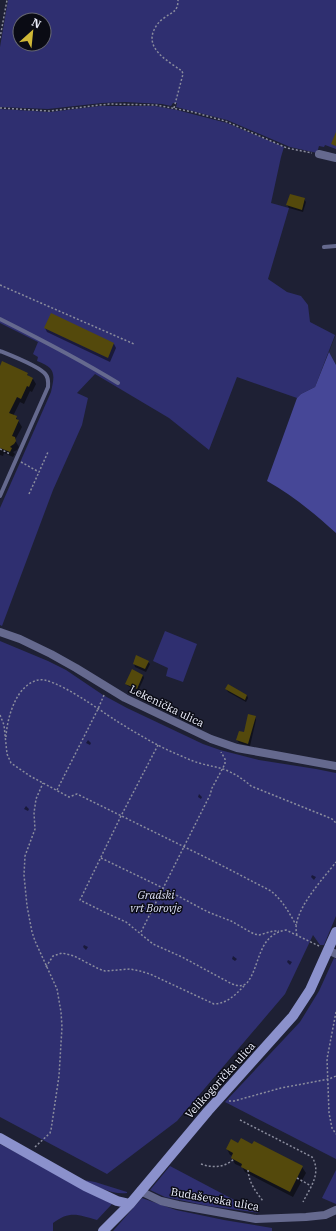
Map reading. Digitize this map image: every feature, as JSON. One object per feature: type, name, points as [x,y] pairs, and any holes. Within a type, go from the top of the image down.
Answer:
[{"type":"street","points":[[319,154],[336,158]]},
{"type":"street","name":"Lekenička ulica","points":[[0,632],[20,639],[51,654],[125,698],[211,739],[237,748],[336,766]]},
{"type":"street","name":"Velikogorička ulica","points":[[103,1231],[130,1204],[208,1111],[293,1016],[332,952],[336,932]]},
{"type":"street","points":[[0,1138],[85,1186],[117,1201],[130,1204]]},
{"type":"street","name":"Budaševska ulica","points":[[140,1191],[161,1201],[256,1219],[325,1215],[336,1210]]},
{"type":"lane","points":[[324,247],[336,246]]},
{"type":"lane","points":[[0,319],[118,382]]},
{"type":"lane","points":[[0,351],[40,369],[46,374],[48,387],[0,496]]},
{"type":"path","points":[[0,38],[7,0]]},
{"type":"path","points":[[174,108],[183,74],[182,71],[164,58],[154,47],[152,35],[158,23],[176,10],[178,0]]},
{"type":"path","points":[[0,108],[49,111],[109,104],[156,105],[225,121],[288,148],[319,154]]},
{"type":"path","points":[[0,285],[134,344]]},
{"type":"path","points":[[0,449],[10,454]]},
{"type":"path","points":[[29,494],[48,452]]},
{"type":"path","points":[[20,461],[22,464],[39,472]]},
{"type":"path","points":[[296,925],[288,909],[271,891],[77,794],[69,797],[30,776],[11,763],[7,754],[6,725],[15,701],[29,683],[39,679],[45,679],[64,688],[158,745],[198,763],[222,769],[242,778],[251,786],[332,819],[336,823]]},
{"type":"path","points":[[57,791],[104,694]]},
{"type":"path","points":[[0,715],[4,725],[6,737]]},
{"type":"path","points":[[158,745],[80,900],[126,922],[158,947],[182,957],[232,984],[239,986],[248,983]]},
{"type":"path","points":[[141,933],[226,762],[220,751]]},
{"type":"path","points":[[34,1148],[50,1133],[59,1076],[62,1027],[57,989],[46,968],[32,932],[27,906],[24,875],[25,856],[35,829],[34,813],[36,799],[43,783]]},
{"type":"path","points":[[101,858],[208,912],[231,921],[254,934],[259,935],[273,931],[286,930],[332,952]]},
{"type":"path","points":[[297,935],[296,925],[298,917],[306,901],[336,862]]},
{"type":"path","points":[[46,968],[53,956],[62,954],[74,956],[106,971],[130,969],[150,974],[214,1004],[223,1003],[234,997],[248,983],[267,941],[273,935],[281,931]]},
{"type":"path","points":[[336,1012],[327,1059],[329,1113],[332,1128],[336,1134]]},
{"type":"path","points":[[224,1101],[234,1101],[281,1088],[328,1079],[336,1076]]},
{"type":"path","points":[[240,1120],[312,1157],[317,1173],[303,1202]]},
{"type":"path","points":[[201,1164],[218,1167],[227,1164],[234,1159]]},
{"type":"path","points":[[248,1170],[252,1185],[263,1201]]},
{"type":"path","points":[[297,1178],[312,1186]]},
{"type":"shaded area","points":[[336,334],[336,365],[329,352]]},
{"type":"shaded area","points":[[329,352],[336,365],[336,533],[303,505],[267,481],[297,398],[301,394],[315,387]]},
{"type":"green space","points":[[8,0],[336,0],[336,149],[325,145],[324,147],[319,146],[317,153],[290,147],[227,120],[176,107],[177,103],[173,103],[171,106],[162,104],[125,102],[102,103],[48,109],[0,107],[0,47]]},
{"type":"green space","points":[[100,106],[155,106],[177,110],[227,123],[284,147],[271,203],[289,208],[268,279],[287,292],[301,296],[308,305],[310,322],[335,335],[315,387],[301,394],[297,398],[237,377],[209,450],[169,418],[95,374],[77,393],[88,398],[82,425],[53,490],[2,626],[0,625],[0,508],[51,392],[53,372],[48,366],[37,361],[38,357],[33,354],[38,342],[0,323],[0,109],[50,112]]},
{"type":"green space","points":[[165,631],[197,644],[183,682],[166,676],[168,668],[153,661]]},
{"type":"green space","name":"Gradski vrt Borovje","points":[[0,641],[66,670],[103,695],[127,708],[203,744],[259,760],[336,773],[336,916],[324,945],[320,945],[313,935],[285,994],[177,1121],[107,1174],[0,1117]]},
{"type":"green space","points":[[334,958],[336,959],[336,1159],[225,1102],[300,1022],[319,991]]},
{"type":"green space","points":[[0,1144],[112,1204],[97,1220],[75,1215],[65,1216],[53,1223],[53,1231],[0,1231]]},
{"type":"green space","points":[[170,1166],[259,1213],[208,1206],[165,1197],[150,1190]]},
{"type":"green space","points":[[336,1170],[336,1204],[322,1198]]},
{"type":"green space","points":[[84,1180],[95,1182],[127,1193],[116,1193]]},
{"type":"green space","points":[[142,1198],[176,1210],[272,1228],[272,1231],[113,1231]]},
{"type":"building","points":[[336,132],[336,146],[331,144]]},
{"type":"building","points":[[290,194],[305,198],[302,210],[286,205]]},
{"type":"building","points":[[51,313],[114,343],[108,358],[44,328]]},
{"type":"building","points":[[2,361],[28,373],[27,375],[33,378],[29,387],[27,386],[21,399],[17,397],[9,413],[17,416],[16,419],[19,420],[12,436],[15,437],[16,441],[10,447],[12,448],[10,452],[0,448],[0,366]]},
{"type":"building","points":[[136,655],[149,661],[145,669],[133,664]]},
{"type":"building","points":[[132,669],[143,675],[137,689],[125,684]]},
{"type":"building","points":[[228,684],[247,695],[245,700],[225,689]]},
{"type":"building","points":[[248,714],[256,716],[248,744],[236,740],[239,731],[244,732]]},
{"type":"building","points":[[241,1138],[252,1144],[254,1141],[303,1166],[290,1192],[241,1167],[242,1164],[231,1158],[233,1153],[226,1149],[231,1139],[238,1143]]}]
